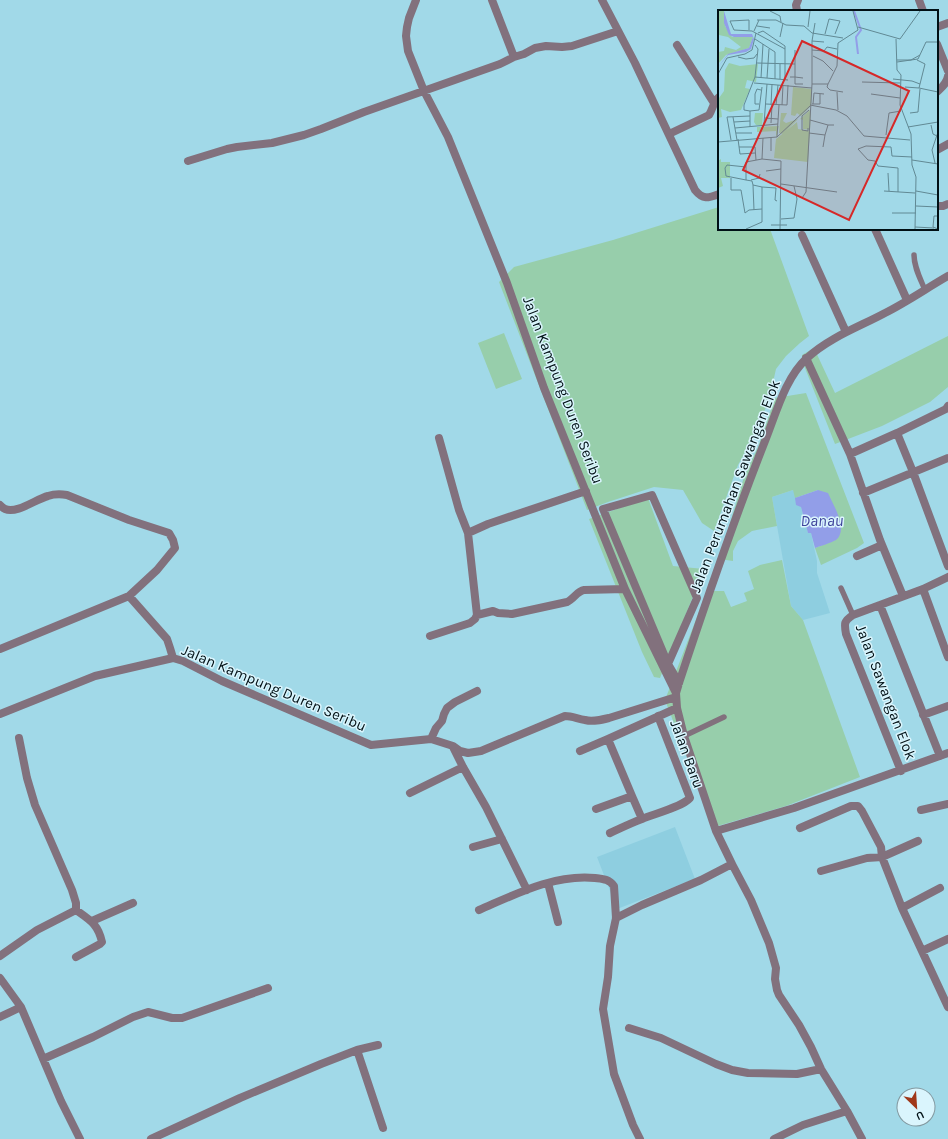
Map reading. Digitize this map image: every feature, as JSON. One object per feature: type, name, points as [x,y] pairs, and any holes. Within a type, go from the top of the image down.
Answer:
[{"type":"street","name":"Jalan Kampung Duren Seribu","points":[[416,0],[409,18],[406,36],[408,51],[424,91],[448,137],[502,268],[544,388],[624,589],[676,695],[677,708],[684,736],[716,831],[762,923],[769,943],[776,968],[775,979],[777,990],[799,1025],[821,1069],[847,1111],[862,1139]]},
{"type":"street","points":[[492,0],[514,57]]},
{"type":"street","points":[[602,0],[635,63],[695,190],[703,197],[710,197],[718,194]]},
{"type":"street","points":[[797,10],[796,5],[798,0]]},
{"type":"street","points":[[918,0],[923,10]]},
{"type":"street","points":[[938,27],[948,23]]},
{"type":"street","points":[[188,161],[214,152],[237,147],[289,140],[321,130],[364,112],[500,64],[535,48],[546,46],[572,46],[618,31]]},
{"type":"street","points":[[669,134],[709,115],[716,100],[677,44]]},
{"type":"street","points":[[938,46],[948,71]]},
{"type":"street","points":[[938,91],[944,86],[948,76]]},
{"type":"street","points":[[938,149],[948,144]]},
{"type":"street","points":[[938,206],[948,204]]},
{"type":"street","points":[[875,230],[907,300]]},
{"type":"street","points":[[802,235],[846,332]]},
{"type":"street","name":"Jalan Perumahan Sawangan Elok","points":[[676,695],[678,683],[715,574],[754,468],[793,374],[806,358],[820,347],[846,332],[887,312],[948,276]]},
{"type":"street","points":[[806,358],[850,454],[882,545],[903,596]]},
{"type":"street","points":[[850,454],[897,434],[947,410]]},
{"type":"street","points":[[897,434],[913,472],[948,566]]},
{"type":"street","points":[[430,636],[470,623],[477,615],[468,533],[459,510],[439,438]]},
{"type":"street","points":[[863,493],[948,458]]},
{"type":"street","points":[[468,533],[488,524],[586,492]]},
{"type":"street","points":[[0,505],[6,509],[13,510],[48,496],[57,494],[68,495],[128,520],[169,533],[175,548],[157,570],[129,596],[0,649]]},
{"type":"street","points":[[668,664],[697,598],[652,494],[603,508],[668,664],[678,683]]},
{"type":"street","points":[[857,556],[882,545]]},
{"type":"street","name":"Jalan Sawangan Elok","points":[[948,577],[923,589],[853,615],[847,618],[845,623],[846,634],[901,771],[948,753]]},
{"type":"street","points":[[477,615],[493,611],[512,614],[567,602],[581,590],[624,589]]},
{"type":"street","points":[[923,589],[948,657]]},
{"type":"street","points":[[129,596],[166,639],[173,658]]},
{"type":"street","name":"Jalan Sawangan Elok","points":[[880,605],[940,756]]},
{"type":"street","name":"Jalan Kampung Duren Seribu","points":[[0,714],[95,676],[173,658],[183,661],[222,681],[371,745],[435,740],[468,753],[481,751],[565,716],[585,720],[599,720],[676,695]]},
{"type":"street","points":[[431,740],[436,728],[442,722],[447,708],[476,691]]},
{"type":"street","name":"Jalan Sawangan Elok","points":[[923,715],[948,706]]},
{"type":"street","name":"Jalan Baru","points":[[580,751],[677,708]]},
{"type":"street","name":"Jalan Baru","points":[[610,833],[687,802],[690,798],[658,716]]},
{"type":"street","points":[[19,738],[27,778],[35,805],[72,890],[76,903],[76,910]]},
{"type":"street","points":[[608,739],[642,819]]},
{"type":"street","points":[[453,746],[486,807],[527,890]]},
{"type":"street","points":[[410,793],[463,767]]},
{"type":"street","points":[[716,831],[794,808],[901,771]]},
{"type":"street","points":[[596,809],[632,796]]},
{"type":"street","points":[[800,828],[851,806],[858,806],[882,847],[882,857],[902,908],[948,1007]]},
{"type":"street","points":[[921,810],[947,808]]},
{"type":"street","points":[[473,847],[502,839]]},
{"type":"street","points":[[821,871],[867,858],[882,857],[918,841]]},
{"type":"street","points":[[616,918],[732,864]]},
{"type":"street","points":[[479,910],[527,890],[565,878],[582,877],[607,880],[614,886],[616,918],[612,932],[608,977],[603,1009],[614,1074],[633,1125],[640,1139]]},
{"type":"street","points":[[548,883],[558,922]]},
{"type":"street","points":[[902,908],[940,888]]},
{"type":"street","points":[[92,921],[133,902]]},
{"type":"street","points":[[76,910],[92,921],[101,943],[76,957]]},
{"type":"street","points":[[0,956],[37,930],[76,910]]},
{"type":"street","points":[[922,951],[948,939]]},
{"type":"street","points":[[0,978],[21,1007],[61,1101],[80,1139]]},
{"type":"street","points":[[43,1059],[93,1037],[133,1017],[148,1012],[172,1018],[182,1018],[268,988]]},
{"type":"street","points":[[0,1017],[21,1007]]},
{"type":"street","points":[[629,1028],[661,1038],[732,1070],[748,1073],[797,1074],[821,1069]]},
{"type":"street","points":[[151,1139],[240,1098],[321,1064],[355,1051],[378,1046]]},
{"type":"street","points":[[355,1051],[383,1128]]},
{"type":"street","points":[[774,1139],[803,1125],[847,1111]]},
{"type":"lane","points":[[914,255],[917,270],[925,290]]},
{"type":"lane","points":[[841,588],[853,615]]},
{"type":"lane","points":[[684,736],[724,718]]},
{"type":"shaded area","points":[[793,490],[801,507],[808,533],[811,533],[817,561],[817,573],[830,613],[803,620],[791,606],[772,497]]},
{"type":"shaded area","points":[[675,827],[695,879],[617,909],[597,857]]},
{"type":"green space","points":[[718,207],[718,230],[770,230],[809,336],[786,356],[776,369],[769,400],[752,440],[738,465],[714,531],[702,523],[683,490],[654,487],[587,510],[499,282],[514,267],[613,240]]},
{"type":"green space","points":[[504,333],[522,379],[496,389],[478,343]]},
{"type":"green space","points":[[948,336],[948,387],[930,402],[882,426],[835,444],[803,363],[802,355],[814,348],[835,393]]},
{"type":"green space","points":[[806,393],[864,543],[857,548],[821,565],[815,548],[835,540],[818,490],[795,498],[793,490],[772,497],[777,526],[752,531],[738,541],[733,551],[733,561],[719,559],[745,474],[758,447],[775,398]]},
{"type":"green space","points":[[648,498],[673,566],[704,569],[660,678],[654,677],[642,652],[589,519]]},
{"type":"green space","points":[[782,560],[791,606],[803,620],[860,777],[786,806],[714,827],[665,700],[707,591],[724,591],[731,607],[747,601],[744,593],[754,589],[748,571],[760,565]]},
{"type":"water","name":"Danau","points":[[818,490],[828,493],[839,517],[841,530],[840,535],[836,540],[815,548],[811,533],[808,533],[801,507],[796,505],[795,498]]}]
